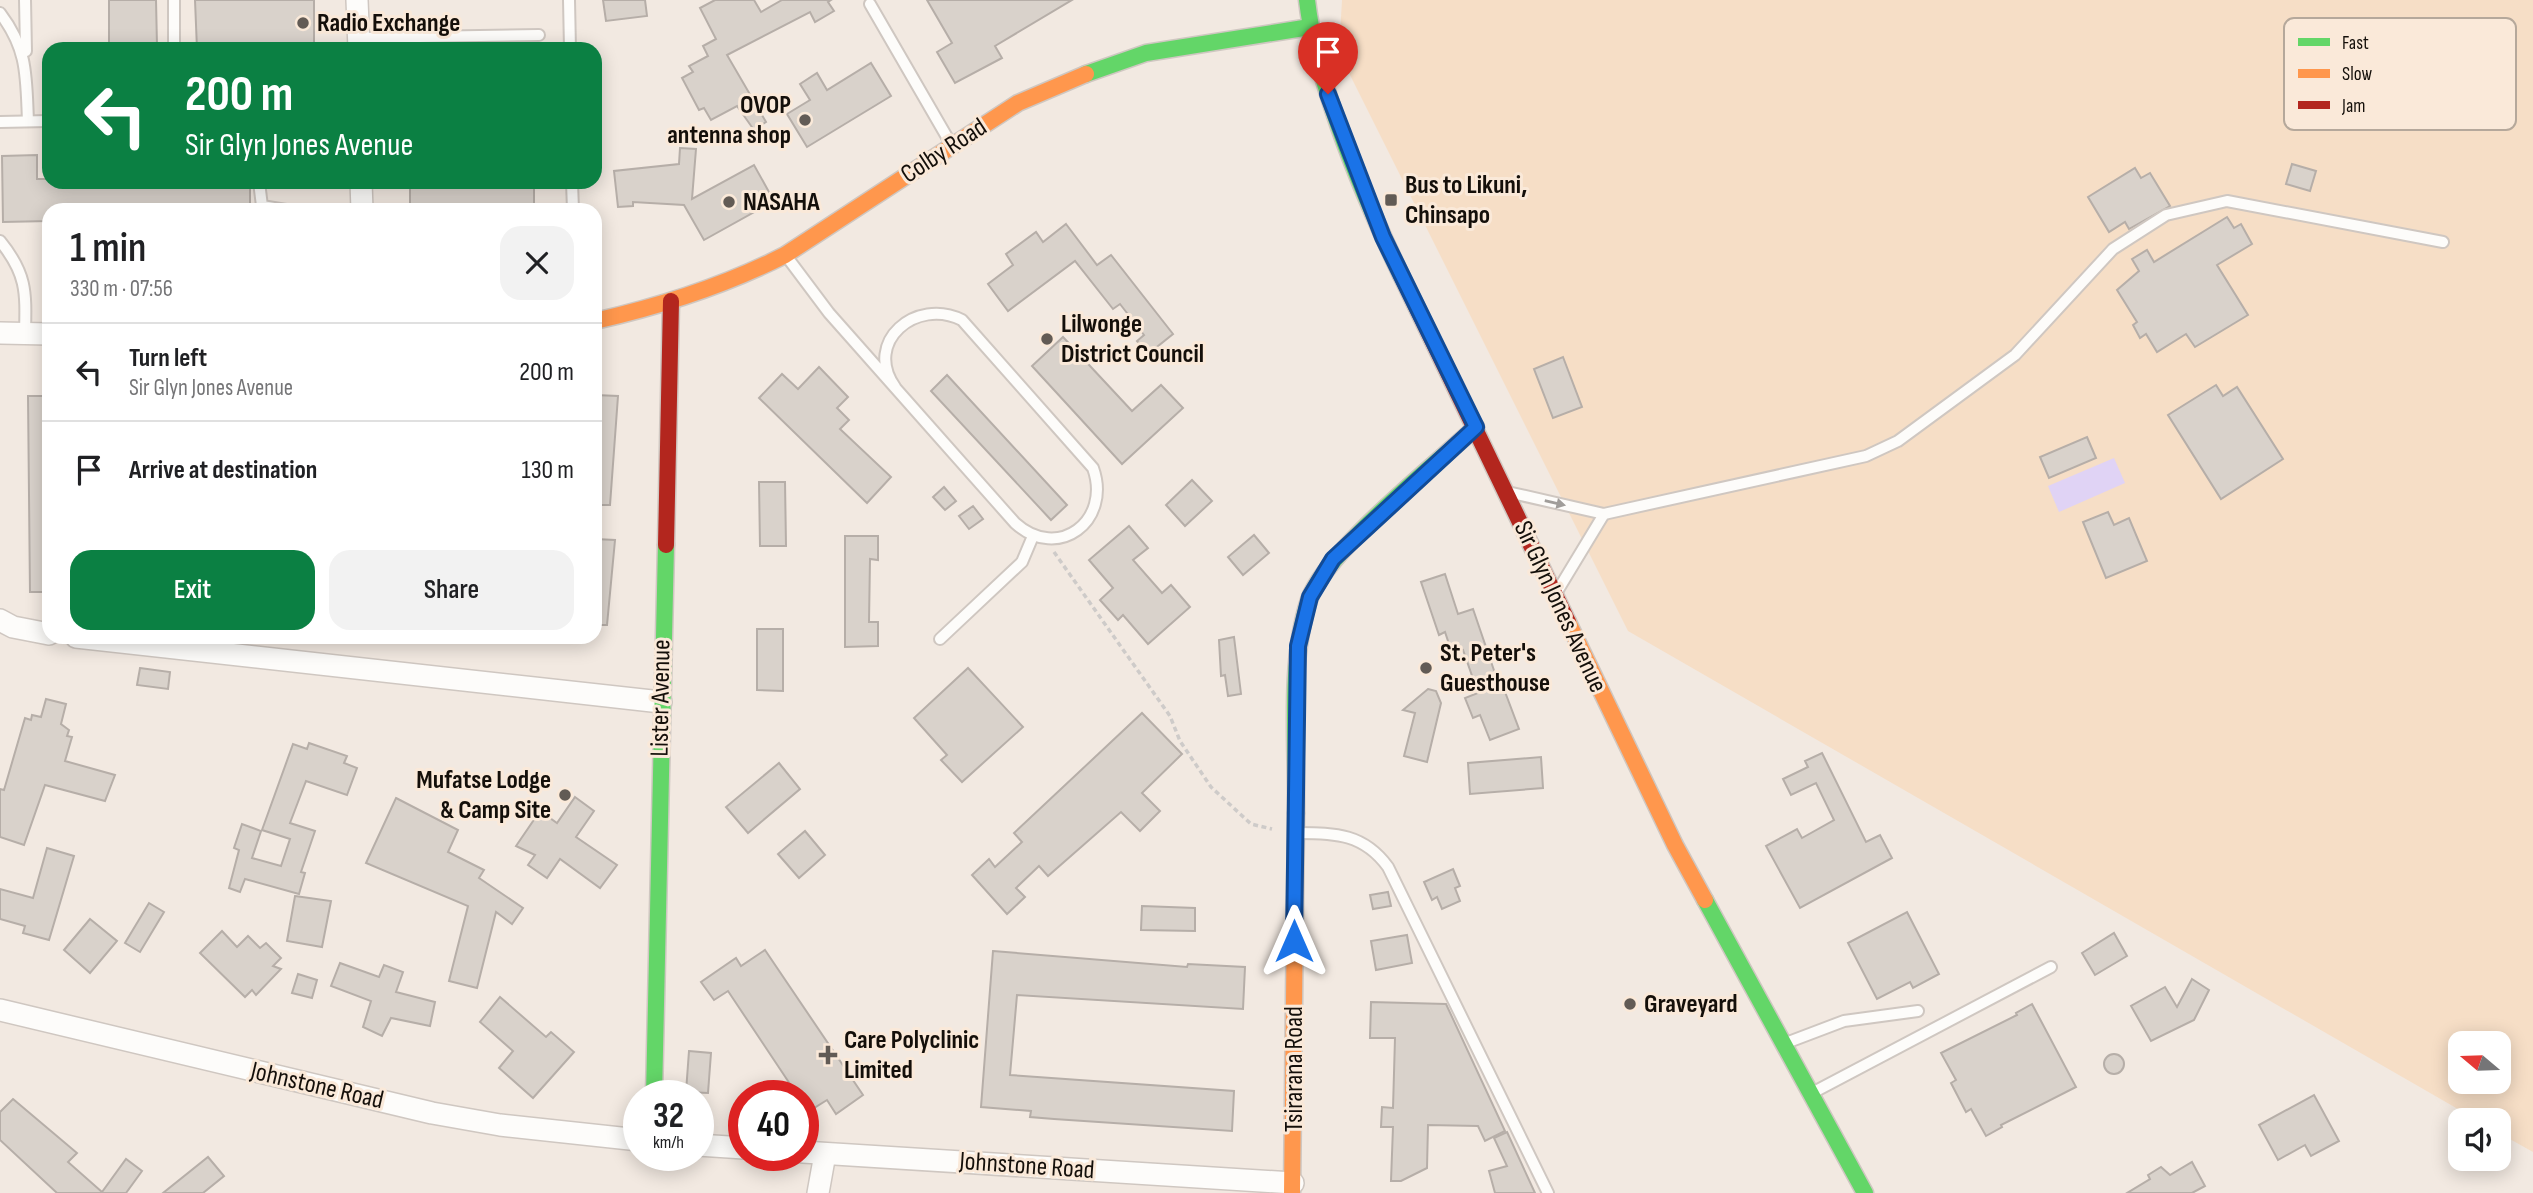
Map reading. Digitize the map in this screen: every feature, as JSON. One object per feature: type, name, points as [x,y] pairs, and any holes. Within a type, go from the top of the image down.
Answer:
[{"type":"street","points":[[357,0],[358,42]]},
{"type":"street","name":"Sir Glyn Jones Avenue","points":[[1307,0],[1310,27],[1328,94],[1383,237],[1476,427],[1554,598],[1675,845],[1865,1193]]},
{"type":"street","name":"Colby Road","points":[[602,319],[711,290],[785,255],[1017,103],[1052,86],[1112,62],[1181,47],[1310,27]]},
{"type":"street","name":"Lister Avenue","points":[[654,1080],[671,301]]},
{"type":"street","points":[[0,334],[42,334]]},
{"type":"street","name":"Tsirarana Road","points":[[1293,1188],[1298,646],[1310,597],[1333,559],[1476,427]]},
{"type":"street","points":[[0,620],[13,627],[42,633]]},
{"type":"street","points":[[139,644],[661,702]]},
{"type":"street","name":"Johnstone Road","points":[[0,1010],[432,1113],[500,1125],[623,1138]]},
{"type":"street","name":"Johnstone Road","points":[[819,1153],[1293,1188]]},
{"type":"street","points":[[818,1193],[825,1154]]},
{"type":"lane","points":[[24,0],[28,121]]},
{"type":"lane","points":[[174,0],[174,42]]},
{"type":"lane","points":[[569,0],[570,42]]},
{"type":"lane","points":[[870,4],[952,146]]},
{"type":"lane","points":[[0,13],[18,40],[26,60]]},
{"type":"lane","points":[[394,42],[540,34]]},
{"type":"lane","points":[[0,122],[42,121]]},
{"type":"lane","points":[[1506,491],[1604,514],[1866,456],[1898,441],[2015,355],[2113,249],[2166,215],[2227,201],[2443,242]]},
{"type":"lane","points":[[0,241],[22,272],[26,289],[25,333]]},
{"type":"lane","points":[[785,255],[829,313],[1015,523],[1039,538],[1067,536],[1087,523],[1097,502],[1097,479],[1086,458],[962,320],[940,312],[918,314],[907,320],[892,338],[888,348],[888,372],[895,387]]},
{"type":"lane","points":[[1554,598],[1604,514]]},
{"type":"lane","points":[[940,639],[1022,562],[1039,538]]},
{"type":"lane","points":[[1295,834],[1336,833],[1352,836],[1366,844],[1388,867],[1548,1193]]},
{"type":"lane","points":[[1810,1094],[2051,967]]},
{"type":"lane","points":[[1783,1044],[1844,1021],[1919,1012]]},
{"type":"path","points":[[1039,538],[1170,716],[1180,741],[1211,787],[1251,824],[1295,834]]},
{"type":"shaded area","points":[[1342,0],[2533,0],[2533,1152],[2511,1140],[2511,1108],[2456,1108],[1628,631],[1339,53]]},
{"type":"shaded area","points":[[2114,458],[2125,483],[2059,512],[2048,486]]},
{"type":"building","points":[[109,0],[156,0],[157,42],[109,42]]},
{"type":"building","points":[[195,0],[314,0],[314,42],[197,42]]},
{"type":"building","points":[[603,0],[645,0],[647,16],[606,21]]},
{"type":"building","points":[[715,0],[754,0],[761,12],[782,0],[831,0],[828,2],[834,11],[815,22],[810,12],[727,55],[766,122],[754,130],[737,106],[711,120],[704,108],[699,110],[682,78],[693,72],[689,66],[708,56],[703,46],[716,39],[700,8]]},
{"type":"building","points":[[927,0],[1072,0],[995,46],[1002,58],[955,83],[937,52],[952,43]]},
{"type":"building","points":[[871,63],[891,96],[807,147],[787,114],[810,100],[800,84],[817,73],[827,90]]},
{"type":"building","points":[[680,148],[696,149],[692,199],[754,165],[774,201],[704,240],[684,205],[633,202],[633,206],[618,207],[614,171],[679,164]]},
{"type":"building","points":[[37,155],[37,179],[42,179],[42,189],[250,189],[250,203],[42,203],[42,221],[3,222],[2,156]]},
{"type":"building","points":[[2292,164],[2316,171],[2310,191],[2286,184]]},
{"type":"building","points":[[2135,168],[2141,178],[2150,173],[2170,206],[2129,229],[2125,222],[2109,232],[2088,197]]},
{"type":"building","points":[[410,189],[534,189],[534,203],[410,203]]},
{"type":"building","points":[[2227,217],[2234,228],[2241,224],[2252,244],[2217,265],[2248,315],[2195,347],[2186,334],[2157,352],[2146,334],[2140,338],[2133,325],[2137,322],[2117,290],[2139,271],[2132,259],[2147,250],[2154,262]]},
{"type":"building","points":[[1066,224],[1097,265],[1111,255],[1173,334],[1148,354],[1137,341],[1144,335],[1120,304],[1113,309],[1075,261],[1008,311],[988,284],[1013,265],[1006,254],[1036,232],[1043,242]]},
{"type":"building","points":[[1063,337],[1132,411],[1161,385],[1183,408],[1122,464],[1032,366]]},
{"type":"building","points":[[1563,357],[1582,407],[1553,418],[1534,369]]},
{"type":"building","points":[[819,367],[848,397],[837,408],[849,420],[840,429],[891,477],[867,503],[759,398],[782,374],[798,389]]},
{"type":"building","points":[[947,375],[1067,505],[1051,520],[931,391]]},
{"type":"building","points":[[2216,385],[2223,396],[2237,387],[2283,459],[2221,499],[2168,415]]},
{"type":"building","points":[[602,395],[618,396],[610,505],[602,505]]},
{"type":"building","points":[[28,396],[42,396],[42,592],[30,592]]},
{"type":"building","points":[[2087,437],[2096,458],[2049,478],[2040,457]]},
{"type":"building","points":[[1192,480],[1212,501],[1185,526],[1166,505]]},
{"type":"building","points":[[759,482],[785,482],[786,546],[760,546]]},
{"type":"building","points":[[944,487],[956,501],[945,510],[933,497]]},
{"type":"building","points":[[973,506],[983,519],[969,529],[959,516]]},
{"type":"building","points":[[2108,512],[2114,525],[2129,518],[2147,561],[2106,578],[2083,522]]},
{"type":"building","points":[[1129,526],[1148,548],[1133,560],[1162,593],[1171,585],[1190,607],[1148,644],[1123,615],[1118,620],[1100,600],[1113,588],[1089,560]]},
{"type":"building","points":[[1254,535],[1269,553],[1243,575],[1228,557]]},
{"type":"building","points":[[845,536],[878,536],[878,560],[870,559],[869,622],[878,622],[878,646],[845,647]]},
{"type":"building","points":[[602,539],[615,540],[607,625],[602,625]]},
{"type":"building","points":[[1445,574],[1458,614],[1473,609],[1499,685],[1502,684],[1519,729],[1490,740],[1480,715],[1473,718],[1465,698],[1478,693],[1463,650],[1452,653],[1445,632],[1439,635],[1421,582]]},
{"type":"building","points":[[757,629],[783,629],[783,691],[757,690]]},
{"type":"building","points":[[1234,637],[1241,694],[1228,696],[1225,675],[1221,676],[1219,640]]},
{"type":"building","points":[[140,668],[170,672],[168,689],[137,685]]},
{"type":"building","points":[[968,668],[1023,727],[962,782],[941,760],[947,755],[914,718]]},
{"type":"building","points":[[1428,689],[1436,691],[1441,703],[1427,762],[1404,756],[1415,713],[1403,710]]},
{"type":"building","points":[[46,699],[66,704],[61,724],[69,730],[67,736],[72,737],[65,761],[115,775],[105,801],[45,785],[24,845],[0,837],[0,789],[4,790],[25,718],[31,720],[32,715],[41,717]]},
{"type":"building","points":[[1142,713],[1182,754],[1142,793],[1160,811],[1140,831],[1121,812],[1048,876],[1039,866],[1016,888],[1025,897],[1007,914],[972,875],[989,859],[995,867],[1022,842],[1014,833]]},
{"type":"building","points":[[309,743],[347,756],[344,763],[357,768],[347,795],[306,781],[290,823],[315,831],[301,872],[305,873],[299,894],[245,879],[240,892],[229,888],[239,850],[234,848],[242,824],[261,831],[252,858],[281,866],[290,839],[262,830],[293,744],[307,749]]},
{"type":"building","points":[[1822,753],[1866,842],[1880,835],[1892,858],[1800,908],[1766,846],[1797,829],[1802,838],[1834,820],[1816,783],[1791,795],[1783,779],[1808,767],[1805,761]]},
{"type":"building","points":[[1541,757],[1543,788],[1470,794],[1468,763]]},
{"type":"building","points":[[779,763],[800,789],[748,833],[726,807]]},
{"type":"building","points":[[575,797],[594,811],[576,837],[617,865],[600,888],[560,859],[547,878],[528,865],[535,855],[516,846],[540,811],[557,823]]},
{"type":"building","points":[[396,798],[458,830],[448,852],[484,870],[479,878],[523,908],[512,924],[496,912],[477,988],[449,981],[468,906],[366,863]]},
{"type":"building","points":[[805,831],[825,855],[799,878],[778,854]]},
{"type":"building","points":[[47,848],[74,856],[49,940],[23,933],[25,926],[0,919],[0,889],[33,898]]},
{"type":"building","points":[[1453,869],[1460,886],[1455,888],[1460,901],[1442,909],[1437,897],[1432,900],[1424,882]]},
{"type":"building","points":[[1388,892],[1391,906],[1373,909],[1370,895]]},
{"type":"building","points":[[295,896],[331,901],[322,947],[287,941]]},
{"type":"building","points":[[149,903],[164,912],[140,952],[125,943]]},
{"type":"building","points":[[1142,906],[1195,908],[1195,931],[1141,930]]},
{"type":"building","points":[[1907,912],[1939,974],[1913,988],[1910,982],[1877,999],[1848,943]]},
{"type":"building","points":[[90,919],[117,941],[90,973],[64,950]]},
{"type":"building","points":[[222,931],[237,947],[248,936],[260,948],[266,943],[281,958],[273,966],[281,969],[256,995],[252,990],[245,997],[200,953]]},
{"type":"building","points":[[2114,933],[2127,956],[2095,975],[2082,953]]},
{"type":"building","points":[[1407,935],[1412,963],[1376,970],[1371,941]]},
{"type":"building","points":[[765,950],[863,1095],[836,1114],[827,1100],[819,1105],[819,1080],[787,1080],[728,991],[714,1000],[701,982],[736,958],[741,966]]},
{"type":"building","points":[[993,951],[1187,967],[1188,964],[1245,967],[1243,1009],[1017,995],[1010,1075],[1234,1091],[1232,1131],[1030,1117],[1031,1111],[981,1107]]},
{"type":"building","points":[[340,963],[379,977],[384,965],[403,972],[396,992],[435,1002],[430,1026],[391,1018],[382,1036],[363,1027],[371,1001],[331,986]]},
{"type":"building","points":[[298,974],[317,980],[312,998],[292,993]]},
{"type":"building","points":[[2192,979],[2209,990],[2194,1020],[2151,1041],[2131,1006],[2165,987],[2177,1007]]},
{"type":"building","points":[[500,997],[546,1037],[551,1032],[574,1052],[533,1098],[499,1068],[513,1051],[480,1022]]},
{"type":"building","points":[[1371,1002],[1446,1004],[1505,1131],[1485,1141],[1478,1126],[1428,1125],[1427,1168],[1401,1181],[1391,1181],[1393,1127],[1381,1127],[1382,1107],[1393,1108],[1395,1038],[1370,1038]]},
{"type":"building","points":[[2032,1004],[2076,1087],[2001,1125],[2002,1127],[1986,1136],[1971,1109],[1966,1112],[1951,1083],[1956,1080],[1941,1053],[2017,1015],[2016,1013]]},
{"type":"building","points":[[689,1051],[711,1053],[709,1080],[687,1080]]},
{"type":"building","points":[[2114,1054],[2121,1057],[2124,1064],[2121,1071],[2114,1074],[2107,1071],[2104,1064],[2107,1057]]},
{"type":"building","points":[[2314,1095],[2339,1141],[2311,1156],[2305,1145],[2278,1160],[2259,1125]]},
{"type":"building","points":[[13,1099],[77,1153],[68,1162],[102,1192],[126,1159],[142,1171],[126,1193],[57,1193],[0,1140],[0,1112]]},
{"type":"building","points":[[1507,1132],[1535,1193],[1495,1193],[1489,1171],[1507,1166],[1494,1138]]},
{"type":"building","points":[[208,1157],[224,1176],[203,1193],[163,1193]]},
{"type":"building","points":[[2192,1162],[2205,1186],[2192,1193],[2127,1193],[2150,1179],[2148,1175],[2161,1167],[2170,1175]]},
{"type":"traffic: fast","points":[[1307,0],[1312,34],[1331,105],[1358,177],[1401,275]]},
{"type":"traffic: fast","points":[[1086,74],[1146,53],[1310,27]]},
{"type":"traffic: fast","points":[[1296,813],[1296,678],[1302,625],[1309,600],[1319,580],[1358,534],[1476,427]]},
{"type":"traffic: fast","points":[[654,1080],[666,545]]},
{"type":"traffic: fast","points":[[1705,900],[1865,1193]]},
{"type":"traffic: slow","points":[[602,319],[692,294],[785,255],[1018,103],[1086,74]]},
{"type":"traffic: slow","points":[[1568,622],[1675,845],[1705,900]]},
{"type":"traffic: slow","points":[[1292,1193],[1296,813]]},
{"type":"traffic: jam","points":[[1401,275],[1568,622]]},
{"type":"traffic: jam","points":[[666,545],[671,301]]},
{"type":"place","name":"Radio Exchange","points":[[303,23]]},
{"type":"place","name":"OVOP antenna shop","points":[[805,120]]},
{"type":"place","name":"Bus to Likuni, Chinsapo","points":[[1391,200]]},
{"type":"place","name":"NASAHA","points":[[729,202]]},
{"type":"place","name":"Lilwonge District Council","points":[[1047,339]]},
{"type":"place","name":"St. Peter's Guesthouse","points":[[1426,668]]},
{"type":"place","name":"Mufatse Lodge & Camp Site","points":[[565,795]]},
{"type":"place","name":"Graveyard","points":[[1630,1004]]},
{"type":"place","name":"Care Polyclinic Limited","points":[[828,1055]]},
{"type":"route","points":[[1294,941],[1298,646],[1310,597],[1333,559],[1476,427],[1383,237],[1328,94]]}]
